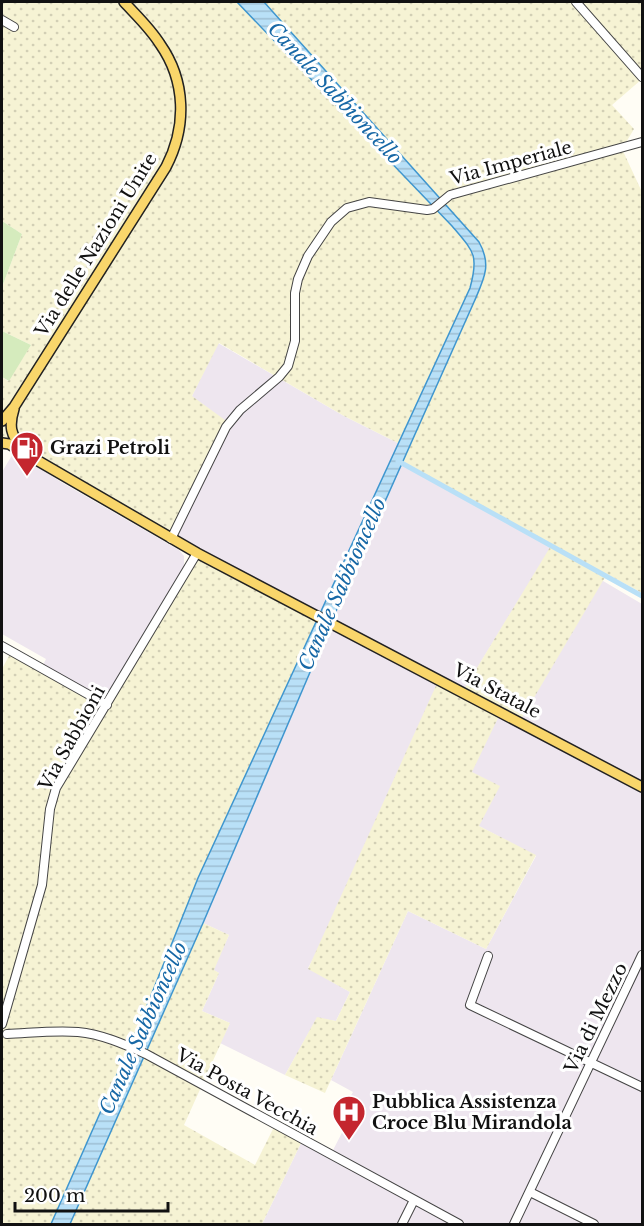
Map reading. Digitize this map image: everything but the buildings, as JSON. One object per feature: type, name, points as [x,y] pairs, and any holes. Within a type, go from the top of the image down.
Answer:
[{"type":"main road","name":"Via delle Nazioni Unite","points":[[2,421],[14,407],[166,167],[177,140],[181,106],[179,85],[161,44],[124,2]]},
{"type":"main road","points":[[14,407],[10,423],[12,433],[19,445],[37,460]]},
{"type":"main road","points":[[2,443],[9,444],[37,460]]},
{"type":"main road","name":"Via Statale","points":[[37,460],[197,553],[642,787]]},
{"type":"street","points":[[576,2],[642,77]]},
{"type":"street","points":[[2,20],[14,27]]},
{"type":"street","name":"Via Imperiale","points":[[171,538],[226,427],[240,410],[279,377],[288,366],[295,341],[295,289],[298,279],[308,256],[331,222],[347,208],[369,202],[422,210],[433,208],[444,197],[642,142]]},
{"type":"street","name":"Via Sabbioni","points":[[2,1025],[42,885],[49,817],[54,795],[197,553]]},
{"type":"street","points":[[2,646],[106,705]]},
{"type":"street","name":"Via di Mezzo","points":[[514,1224],[642,955]]},
{"type":"street","points":[[488,956],[470,1005],[642,1087]]},
{"type":"street","points":[[2,1025],[7,1034],[2,1041]]},
{"type":"street","name":"Via Posta Vecchia","points":[[7,1034],[78,1032],[96,1035],[127,1046],[146,1054],[459,1224]]},
{"type":"street","points":[[530,1192],[594,1224]]},
{"type":"street","points":[[402,1224],[414,1200]]},
{"type":"shaded area","points":[[2,2],[237,2],[452,226],[470,247],[475,260],[474,274],[470,288],[398,443],[344,416],[219,343],[192,396],[229,423],[172,534],[2,437],[2,377],[8,381],[31,345],[2,331],[2,287],[22,234],[2,221]]},
{"type":"shaded area","points":[[264,2],[642,2],[642,79],[612,105],[634,129],[622,149],[642,192],[642,593],[607,574],[519,723],[500,714],[472,772],[500,786],[479,826],[536,855],[486,949],[408,911],[325,1093],[285,1075],[317,1017],[336,1021],[350,992],[308,969],[439,679],[463,691],[552,544],[401,464],[474,302],[484,278],[486,264],[479,242]]},
{"type":"shaded area","points":[[218,343],[344,416],[398,443],[320,614],[172,534],[192,396]]},
{"type":"shaded area","points":[[14,452],[179,550],[184,556],[184,566],[106,701],[43,665],[46,659],[2,634],[2,472]]},
{"type":"shaded area","points":[[401,464],[553,544],[463,691],[308,968],[350,992],[336,1021],[317,1018],[285,1075],[220,1043],[230,1023],[202,1011],[219,973],[213,970],[229,935],[203,923]]},
{"type":"shaded area","points":[[199,558],[317,620],[198,878],[142,1018],[51,1224],[2,1224],[2,669],[10,654],[103,708]]},
{"type":"shaded area","points":[[598,578],[642,604],[642,1224],[262,1224],[302,1141],[330,1156],[349,1119],[341,1113],[353,1092],[331,1080],[408,911],[486,949],[536,856],[479,826],[471,772],[500,713]]},
{"type":"shaded area","points":[[203,923],[229,935],[214,970],[219,973],[202,1011],[230,1023],[184,1125],[255,1165],[275,1125],[302,1141],[262,1224],[70,1224]]},
{"type":"green space","points":[[2,221],[22,234],[2,287]]},
{"type":"green space","points":[[2,331],[31,345],[9,381],[2,377]]},
{"type":"water","name":"Canale Sabbioncello","points":[[237,2],[264,2],[479,242],[485,258],[485,272],[478,294],[337,609],[203,923],[70,1224],[51,1224],[142,1018],[198,878],[470,288],[474,268],[470,248],[452,226]]},
{"type":"waterway","points":[[398,461],[642,596]]},
{"type":"place","name":"Grazi Petroli","points":[[27,477]]},
{"type":"place","name":"Pubblica Assistenza Croce Blu Mirandola","points":[[349,1141]]}]
